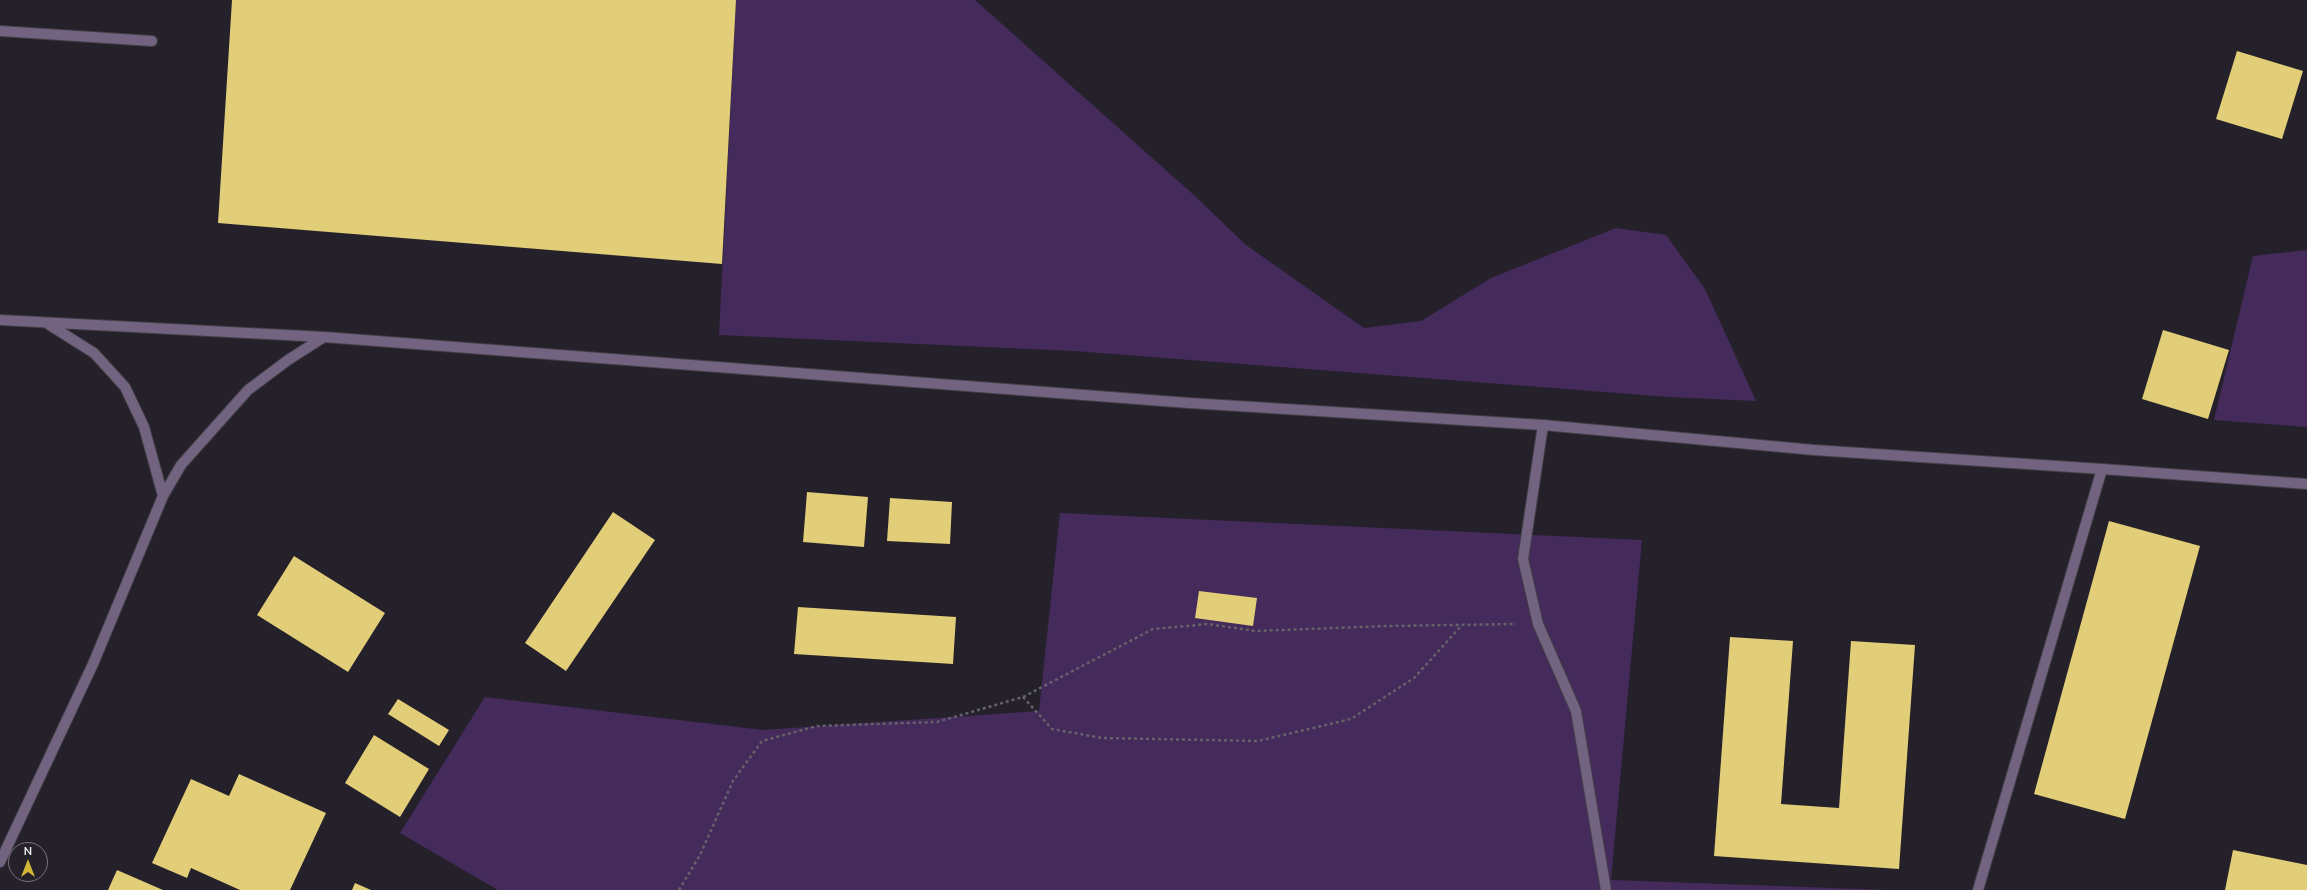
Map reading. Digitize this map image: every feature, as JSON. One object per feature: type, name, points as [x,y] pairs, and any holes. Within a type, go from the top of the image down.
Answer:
[{"type":"street","points":[[0,31],[152,41]]},
{"type":"street","points":[[0,320],[324,337],[1189,402],[1543,426],[1814,450],[2307,484]]},
{"type":"street","points":[[48,323],[94,353],[125,387],[144,427],[163,496]]},
{"type":"street","points":[[0,862],[93,664],[163,496],[181,465],[248,390],[288,360],[324,337]]},
{"type":"street","points":[[1543,426],[1523,559],[1538,624],[1576,711],[1606,890]]},
{"type":"street","points":[[1978,890],[2102,469]]},
{"type":"path","points":[[679,890],[700,855],[733,781],[762,740],[817,726],[937,722],[1023,697],[1152,629],[1208,624],[1255,631],[1538,624]]},
{"type":"path","points":[[1023,697],[1052,729],[1102,738],[1258,740],[1351,719],[1414,678],[1462,625]]},
{"type":"shaded area","points":[[736,0],[975,0],[1196,197],[1246,245],[1364,328],[1421,321],[1491,278],[1616,228],[1666,235],[1705,289],[1756,401],[1669,397],[1074,351],[719,335]]},
{"type":"shaded area","points":[[2307,250],[2307,427],[2214,420],[2253,256]]},
{"type":"shaded area","points":[[1060,513],[1642,540],[1611,880],[1888,890],[498,890],[400,833],[485,697],[763,730],[1039,711]]},
{"type":"building","points":[[232,0],[736,0],[722,264],[218,223]]},
{"type":"building","points":[[2237,51],[2303,71],[2282,139],[2216,119]]},
{"type":"building","points":[[2163,330],[2229,350],[2208,419],[2142,399]]},
{"type":"building","points":[[807,492],[868,497],[864,547],[803,542]]},
{"type":"building","points":[[890,498],[952,502],[950,544],[887,541]]},
{"type":"building","points":[[613,512],[655,540],[566,671],[525,643]]},
{"type":"building","points":[[2109,521],[2200,546],[2125,819],[2034,794]]},
{"type":"building","points":[[294,556],[385,613],[348,672],[257,615]]},
{"type":"building","points":[[1199,591],[1257,598],[1253,626],[1195,618]]},
{"type":"building","points":[[798,607],[956,617],[953,664],[794,654]]},
{"type":"building","points":[[1730,637],[1793,641],[1781,804],[1839,808],[1851,641],[1915,645],[1899,869],[1714,856]]},
{"type":"building","points":[[398,699],[449,730],[439,746],[388,714]]},
{"type":"building","points":[[374,735],[429,769],[400,817],[345,783]]},
{"type":"building","points":[[239,774],[326,813],[290,890],[240,890],[191,868],[187,878],[152,863],[191,779],[229,796]]},
{"type":"building","points":[[2233,850],[2307,865],[2307,890],[2225,890]]},
{"type":"building","points":[[117,870],[163,890],[108,890]]},
{"type":"building","points":[[355,883],[371,890],[352,890]]}]
